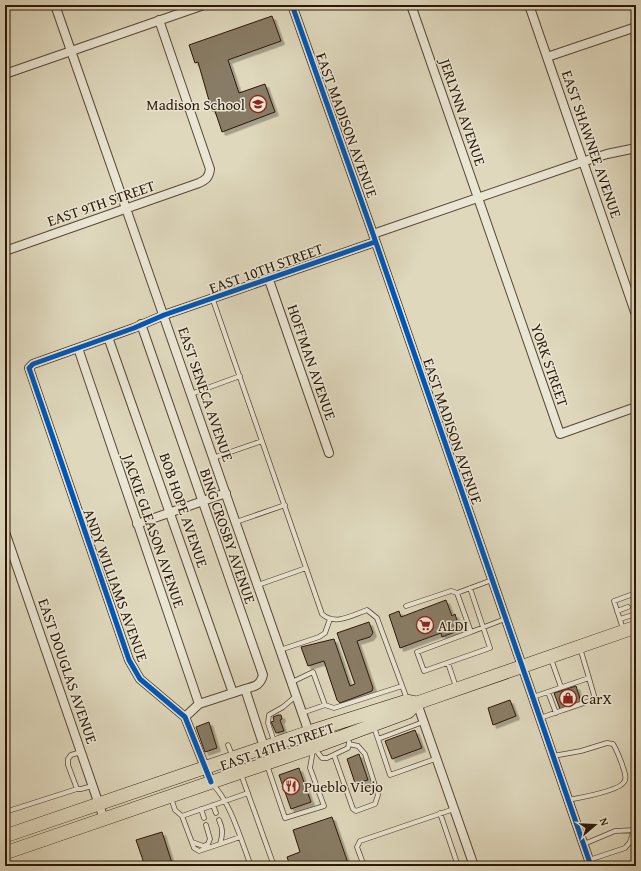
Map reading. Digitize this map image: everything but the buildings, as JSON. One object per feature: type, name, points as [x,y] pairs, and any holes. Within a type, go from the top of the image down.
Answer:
[{"type":"main road","name":"EAST 14TH STREET","points":[[5,835],[205,767],[231,752],[269,745],[456,689],[579,646],[626,626]]},
{"type":"main road","name":"EAST 14TH STREET","points":[[5,853],[314,747],[348,739],[373,725],[408,712],[412,702]]},
{"type":"street","name":"EAST SENECA AVENUE","points":[[55,5],[258,585],[296,696],[300,716],[309,732],[314,747]]},
{"type":"street","points":[[5,74],[204,5]]},
{"type":"street","name":"EAST MADISON AVENUE","points":[[292,5],[373,234],[539,719],[590,863]]},
{"type":"street","name":"JERLYNN AVENUE","points":[[411,5],[488,229]]},
{"type":"street","name":"EAST SHAWNEE AVENUE","points":[[529,5],[636,315]]},
{"type":"street","name":"EAST 9TH STREET","points":[[5,250],[205,181],[209,176],[210,170],[159,20]]},
{"type":"street","points":[[547,57],[636,27]]},
{"type":"street","points":[[373,234],[582,162],[607,154],[636,148]]},
{"type":"street","name":"YORK STREET","points":[[488,229],[560,434],[636,407]]},
{"type":"street","name":"EAST 10TH STREET","points":[[30,376],[29,368],[33,364],[164,315],[213,300],[375,242]]},
{"type":"street","name":"HOFFMAN AVENUE","points":[[268,280],[329,453]]},
{"type":"street","name":"BING CROSBY AVENUE","points":[[141,324],[201,502],[262,675],[261,682],[244,689]]},
{"type":"street","name":"BOB HOPE AVENUE","points":[[108,337],[233,693]]},
{"type":"street","name":"JACKIE GLEASON AVENUE","points":[[78,348],[199,704]]},
{"type":"street","name":"ANDY WILLIAMS AVENUE","points":[[30,376],[129,660],[140,679],[185,717],[211,782]]},
{"type":"street","points":[[137,524],[226,493]]},
{"type":"street","name":"EAST DOUGLAS AVENUE","points":[[6,537],[104,819]]},
{"type":"street","points":[[185,717],[199,704],[244,689],[269,745]]},
{"type":"street","points":[[412,702],[423,722],[474,866]]},
{"type":"lane","points":[[213,300],[322,614],[330,619],[337,620],[367,610],[377,618],[402,686],[412,702]]},
{"type":"lane","points":[[191,394],[240,376]]},
{"type":"lane","points":[[213,458],[262,441]]},
{"type":"lane","points":[[236,522],[285,504]]},
{"type":"lane","points":[[258,585],[306,568]]},
{"type":"lane","points":[[406,606],[451,591],[457,593],[492,580]]},
{"type":"lane","points":[[470,588],[483,628],[490,648],[424,671],[417,652],[483,628],[505,619]]},
{"type":"lane","points":[[457,593],[470,632]]},
{"type":"lane","points":[[636,593],[614,601],[617,611],[626,626],[636,614]]},
{"type":"lane","points":[[617,611],[628,607]]},
{"type":"lane","points":[[280,650],[319,636],[324,632],[330,619]]},
{"type":"lane","points":[[539,719],[595,699],[579,646]]},
{"type":"lane","points":[[550,656],[561,688]]},
{"type":"lane","points":[[448,663],[456,689]]},
{"type":"lane","points":[[291,682],[313,672],[325,705]]},
{"type":"lane","points":[[532,698],[589,678]]},
{"type":"lane","points":[[300,716],[325,705],[334,708],[402,686]]},
{"type":"lane","points":[[548,692],[556,713]]},
{"type":"lane","points":[[269,745],[267,718],[271,712],[287,706],[296,696]]},
{"type":"lane","points":[[378,738],[423,722]]},
{"type":"lane","points":[[373,725],[390,775],[435,759]]},
{"type":"lane","points":[[334,755],[353,809],[356,811],[375,804],[378,795],[365,754],[358,746],[348,739]]},
{"type":"lane","points":[[314,747],[322,758],[328,758],[348,748],[348,739]]},
{"type":"lane","points":[[552,756],[581,751],[607,743],[613,744],[617,749],[626,777],[624,782],[620,786],[602,792],[568,800]]},
{"type":"lane","points":[[266,763],[285,818],[324,806],[310,768],[314,747]]},
{"type":"lane","points":[[77,789],[68,764],[68,759],[71,755],[81,752]]},
{"type":"lane","points":[[241,772],[274,866]]},
{"type":"lane","points":[[211,782],[218,789],[240,837],[251,866]]},
{"type":"lane","points":[[5,812],[77,789],[93,786]]},
{"type":"lane","points":[[182,816],[248,793]]},
{"type":"lane","points":[[170,796],[175,810],[182,816],[194,848],[199,851],[240,837]]},
{"type":"lane","points":[[213,805],[216,813]]},
{"type":"lane","points":[[364,866],[357,847],[360,841],[454,808]]},
{"type":"lane","points":[[201,809],[204,818]]},
{"type":"lane","points":[[440,814],[458,866]]},
{"type":"lane","points":[[219,820],[223,829],[223,836],[220,844]]},
{"type":"lane","points":[[192,842],[203,846],[208,844],[210,839],[206,825]]},
{"type":"lane","points":[[584,845],[615,831],[626,829],[635,830],[630,842],[625,848],[590,863]]},
{"type":"cycle path","points":[[292,5],[373,234],[591,866]]},
{"type":"cycle path","points":[[211,782],[185,717],[140,679],[129,660],[29,368],[33,364],[134,328],[164,315],[375,242]]},
{"type":"place","name":"Madison School","points":[[258,104]]},
{"type":"place","name":"ALDI","points":[[425,625]]},
{"type":"place","name":"CarX","points":[[568,698]]},
{"type":"place","name":"Pueblo Viejo","points":[[291,786]]}]
